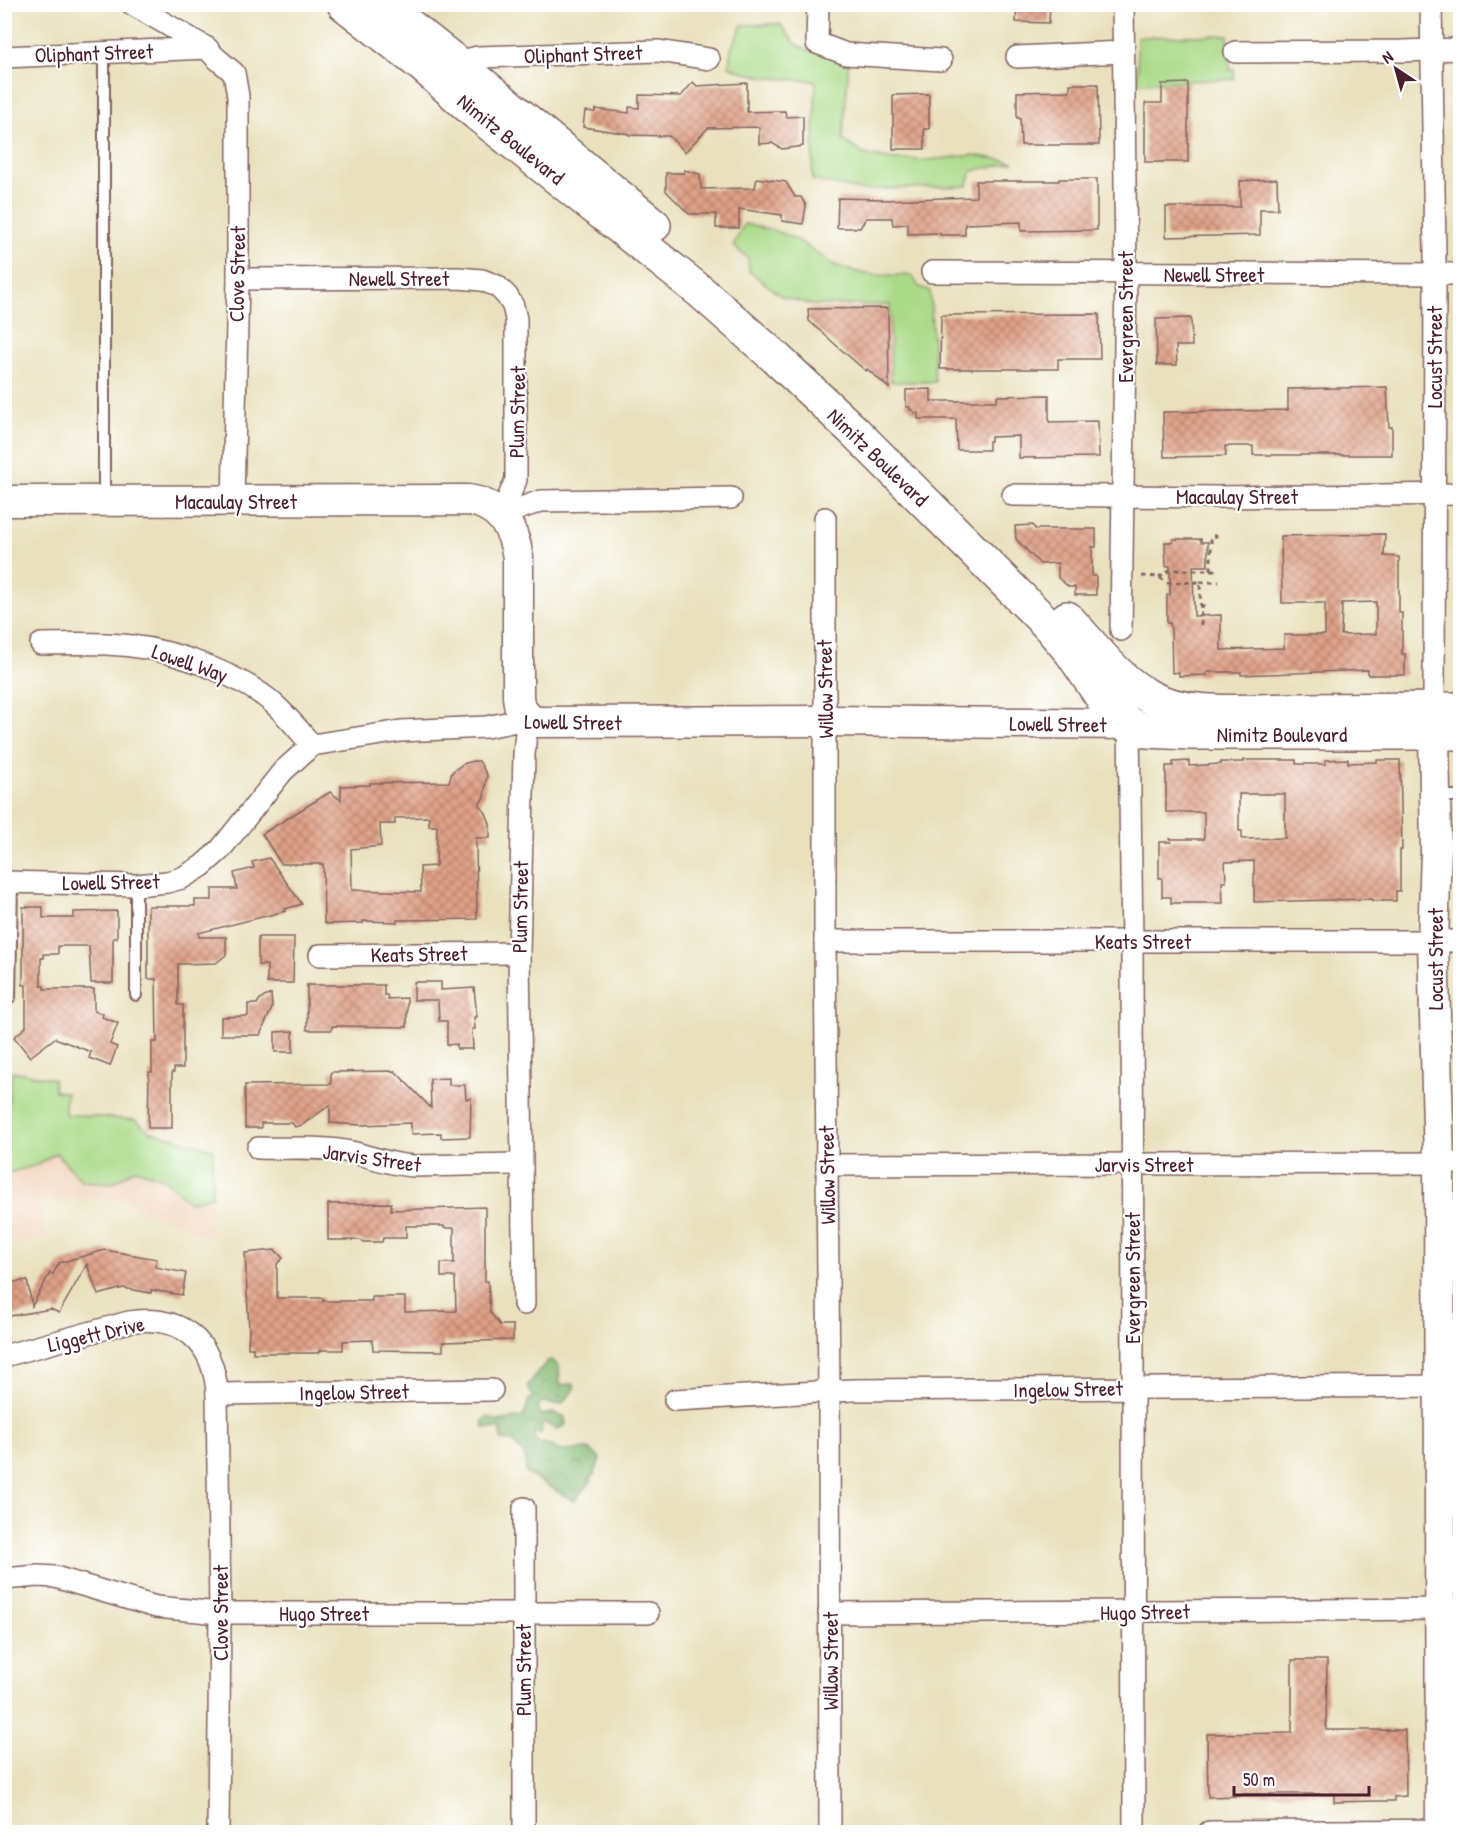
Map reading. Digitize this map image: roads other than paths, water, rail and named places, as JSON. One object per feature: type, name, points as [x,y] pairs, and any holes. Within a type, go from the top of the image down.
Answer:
[{"type":"main road","name":"Nimitz Boulevard","points":[[344,4],[423,66],[460,100],[701,292],[776,358],[855,432],[1048,625],[1071,652],[1103,699],[1129,724],[1146,731],[1190,734],[1447,721]]},
{"type":"main road","name":"Nimitz Boulevard","points":[[382,4],[752,306],[819,367],[976,524],[1122,677],[1143,693],[1165,703],[1190,709],[1447,721]]},
{"type":"main road","points":[[1129,724],[1207,710]]},
{"type":"street","name":"Clove Street","points":[[132,4],[211,52],[234,73],[238,96],[238,279],[233,501]]},
{"type":"street","points":[[818,4],[817,43],[846,54],[941,60]]},
{"type":"street","name":"Evergreen Street","points":[[1121,630],[1126,273],[1123,4]]},
{"type":"street","name":"Locust Street","points":[[1431,4],[1434,274],[1433,494],[1447,721],[1448,796],[1450,1163],[1448,1831]]},
{"type":"street","points":[[1235,52],[1461,49]]},
{"type":"street","name":"Oliphant Street","points":[[4,57],[211,52]]},
{"type":"street","name":"Oliphant Street","points":[[423,66],[458,64],[478,57],[650,52],[709,59]]},
{"type":"street","points":[[1017,57],[1123,52]]},
{"type":"street","points":[[458,64],[460,100]]},
{"type":"street","name":"Newell Street","points":[[932,272],[1461,274]]},
{"type":"street","name":"Newell Street","points":[[238,279],[458,278],[482,280],[497,286],[510,301],[516,319],[518,342]]},
{"type":"street","name":"Plum Street","points":[[518,342],[516,480],[501,515],[512,532],[517,552],[518,697],[520,709],[527,719],[519,953],[524,1304]]},
{"type":"street","name":"Macaulay Street","points":[[1012,495],[1217,497],[1461,494]]},
{"type":"street","points":[[501,515],[541,501],[731,498]]},
{"type":"street","name":"Macaulay Street","points":[[4,501],[468,500],[485,504],[501,515]]},
{"type":"street","name":"Willow Street","points":[[825,518],[830,1833]]},
{"type":"street","name":"Lowell Way","points":[[41,644],[137,645],[167,651],[198,662],[239,680],[261,693],[277,707],[312,746]]},
{"type":"street","name":"Lowell Street","points":[[8,882],[136,885],[182,878],[210,860],[220,850],[283,771],[312,746],[401,731],[486,727],[527,719],[538,723],[824,721],[1129,724]]},
{"type":"street","name":"Evergreen Street","points":[[1129,724],[1132,941],[1134,1833]]},
{"type":"street","name":"Keats Street","points":[[825,941],[1447,941]]},
{"type":"street","name":"Keats Street","points":[[320,955],[519,953]]},
{"type":"street","name":"Jarvis Street","points":[[258,1148],[331,1149],[405,1166],[521,1164]]},
{"type":"street","name":"Jarvis Street","points":[[827,1166],[1450,1163]]},
{"type":"street","name":"Liggett Drive","points":[[4,1356],[129,1322],[158,1320],[178,1327],[200,1344],[214,1368],[217,1394]]},
{"type":"street","name":"Ingelow Street","points":[[675,1400],[830,1392],[1450,1386]]},
{"type":"street","name":"Ingelow Street","points":[[217,1394],[492,1390]]},
{"type":"street","name":"Clove Street","points":[[217,1394],[220,1613],[218,1833]]},
{"type":"street","name":"Plum Street","points":[[524,1508],[524,1833]]},
{"type":"street","name":"Hugo Street","points":[[4,1579],[55,1577],[156,1607],[220,1613],[648,1613]]},
{"type":"street","name":"Hugo Street","points":[[829,1613],[1450,1609]]},
{"type":"street","points":[[1209,1833],[1448,1831]]},
{"type":"lane","points":[[104,53],[104,502]]},
{"type":"lane","points":[[8,882],[10,997]]},
{"type":"lane","points":[[136,885],[136,994]]}]
